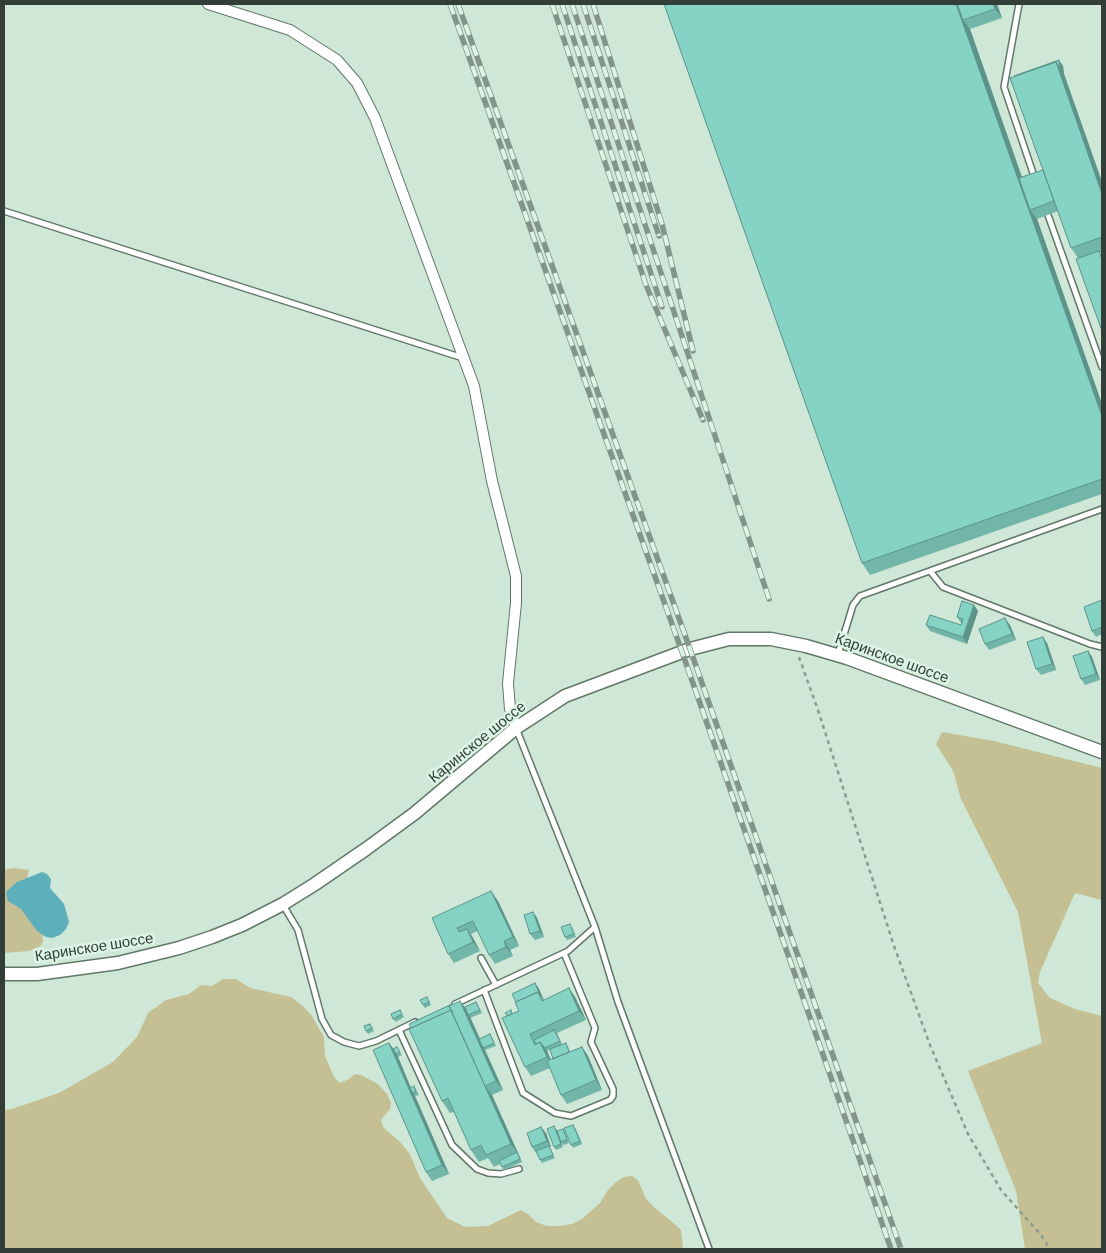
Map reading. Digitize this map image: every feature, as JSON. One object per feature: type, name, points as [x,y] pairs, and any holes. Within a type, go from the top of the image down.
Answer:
[{"type":"street","points":[[208,4],[290,30],[337,60],[357,83],[375,118],[474,386],[492,481],[516,576],[516,603],[508,683],[510,709],[516,728]]},
{"type":"street","name":"Каринское шоссе","points":[[4,974],[37,974],[118,963],[151,956],[212,937],[242,925],[283,904],[315,884],[415,813],[516,728],[565,696],[690,649],[729,639],[771,639],[838,655],[1102,752]]},
{"type":"lane","points":[[235,4],[239,14]]},
{"type":"lane","points":[[1019,4],[1004,86],[1037,183]]},
{"type":"lane","points":[[4,211],[464,358]]},
{"type":"lane","points":[[1048,214],[1102,367]]},
{"type":"lane","points":[[838,655],[853,605],[860,596],[1102,509]]},
{"type":"lane","points":[[930,572],[943,587],[1102,647]]},
{"type":"lane","points":[[516,728],[595,928],[618,1002],[709,1249]]},
{"type":"lane","points":[[283,904],[298,930],[322,1019],[331,1035],[344,1042],[359,1046],[376,1041],[424,1018]]},
{"type":"lane","points":[[450,1006],[564,953],[595,928]]},
{"type":"lane","points":[[484,990],[523,1093],[554,1112],[571,1116],[610,1100],[613,1096],[613,1089],[591,1042],[595,1028],[564,953]]},
{"type":"lane","points":[[482,958],[496,985]]},
{"type":"lane","points":[[399,1030],[452,1145],[477,1169],[488,1173],[501,1174],[519,1169]]},
{"type":"path","points":[[794,644],[818,710],[894,946],[930,1045],[973,1142],[1001,1190],[1041,1235],[1050,1249]]},
{"type":"shaded area","points":[[942,732],[994,741],[1102,768],[1102,900],[1075,893],[1040,972],[1038,983],[1050,998],[1075,1009],[1102,1016],[1102,1249],[1025,1249],[1016,1191],[968,1071],[1042,1043],[1018,912],[961,799],[953,771],[936,744]]},
{"type":"shaded area","points":[[13,868],[29,870],[27,880],[42,929],[43,941],[41,946],[29,951],[4,953],[4,870]]},
{"type":"shaded area","points":[[223,979],[236,979],[250,988],[291,997],[312,1016],[324,1037],[325,1056],[334,1077],[340,1083],[355,1074],[378,1084],[387,1094],[391,1103],[390,1109],[381,1120],[383,1127],[410,1154],[420,1178],[447,1218],[465,1227],[488,1226],[521,1210],[536,1222],[547,1226],[572,1224],[582,1219],[600,1203],[608,1190],[616,1182],[624,1177],[632,1176],[638,1180],[646,1199],[681,1230],[683,1249],[4,1249],[4,1110],[59,1093],[113,1062],[137,1037],[148,1013],[166,1000],[189,994],[201,985],[212,986]]},
{"type":"water","points":[[42,872],[51,879],[50,888],[64,904],[69,922],[66,929],[60,935],[52,938],[46,937],[37,931],[21,909],[8,901],[6,894],[17,882]]},
{"type":"building","points":[[664,4],[956,4],[1102,416],[1102,479],[862,563]]},
{"type":"building","points":[[957,4],[993,4],[995,9],[963,20]]},
{"type":"building","points":[[1059,60],[1060,68],[1056,62],[1014,76]]},
{"type":"building","points":[[1056,62],[1102,194],[1102,237],[1071,248],[1010,78]]},
{"type":"building","points":[[1043,170],[1054,201],[1030,210],[1019,178]]},
{"type":"building","points":[[1099,251],[1102,260],[1102,331],[1076,259]]},
{"type":"building","points":[[1102,600],[1102,627],[1092,631],[1084,607]]},
{"type":"building","points":[[962,601],[974,605],[963,637],[926,625],[930,615],[961,625],[963,619],[957,617]]},
{"type":"building","points":[[1005,618],[1012,634],[985,644],[979,629]]},
{"type":"building","points":[[1043,637],[1052,664],[1036,669],[1027,642]]},
{"type":"building","points":[[1088,651],[1096,674],[1081,679],[1073,656]]},
{"type":"building","points":[[491,891],[513,937],[504,941],[506,947],[489,955],[473,921],[457,928],[459,932],[467,929],[473,942],[448,954],[432,918]]},
{"type":"building","points":[[533,912],[540,931],[530,934],[524,915]]},
{"type":"building","points":[[570,924],[574,934],[565,937],[561,927]]},
{"type":"building","points":[[535,983],[540,995],[538,992],[516,1002],[512,994]]},
{"type":"building","points":[[569,988],[579,1011],[530,1034],[535,1045],[540,1042],[547,1057],[525,1067],[502,1018],[519,1011],[515,1002],[538,992],[542,1001]]},
{"type":"building","points":[[427,997],[429,1002],[423,1005],[420,1000]]},
{"type":"building","points":[[460,1001],[496,1081],[485,1086],[449,1006]]},
{"type":"building","points":[[476,1002],[480,1010],[468,1015],[465,1007]]},
{"type":"building","points":[[450,1005],[453,1013],[451,1010],[411,1028],[409,1024]]},
{"type":"building","points":[[400,1010],[402,1014],[393,1019],[391,1014]]},
{"type":"building","points":[[451,1010],[511,1144],[486,1155],[481,1145],[471,1150],[448,1098],[442,1101],[409,1029]]},
{"type":"building","points":[[511,1010],[512,1014],[507,1016],[505,1013]]},
{"type":"building","points":[[370,1024],[372,1028],[366,1031],[364,1026]]},
{"type":"building","points":[[554,1030],[560,1041],[545,1048],[540,1042],[536,1044],[534,1040]]},
{"type":"building","points":[[490,1034],[494,1043],[483,1048],[479,1039]]},
{"type":"building","points":[[389,1043],[442,1165],[426,1172],[373,1050]]},
{"type":"building","points":[[566,1043],[569,1052],[553,1059],[550,1049]]},
{"type":"building","points":[[397,1047],[400,1052],[396,1054],[393,1049]]},
{"type":"building","points":[[582,1047],[596,1080],[561,1095],[547,1061]]},
{"type":"building","points":[[414,1086],[416,1092],[413,1093],[410,1088]]},
{"type":"building","points":[[573,1125],[580,1141],[571,1145],[564,1128]]},
{"type":"building","points":[[554,1126],[561,1144],[554,1147],[547,1129]]},
{"type":"building","points":[[541,1127],[547,1141],[532,1147],[527,1133]]},
{"type":"building","points":[[563,1129],[567,1140],[561,1142],[557,1131]]},
{"type":"building","points":[[549,1146],[553,1155],[540,1160],[536,1151]]},
{"type":"building","points":[[517,1152],[520,1159],[502,1167],[499,1161]]},
{"type":"railway","points":[[450,4],[682,652],[891,1249]]},
{"type":"railway","points":[[458,4],[690,649],[901,1249]]},
{"type":"railway","points":[[552,4],[646,285],[703,420]]},
{"type":"railway","points":[[562,4],[662,307]]},
{"type":"railway","points":[[572,4],[769,599]]},
{"type":"railway","points":[[583,4],[659,236]]},
{"type":"railway","points":[[593,4],[662,224],[693,351]]}]
